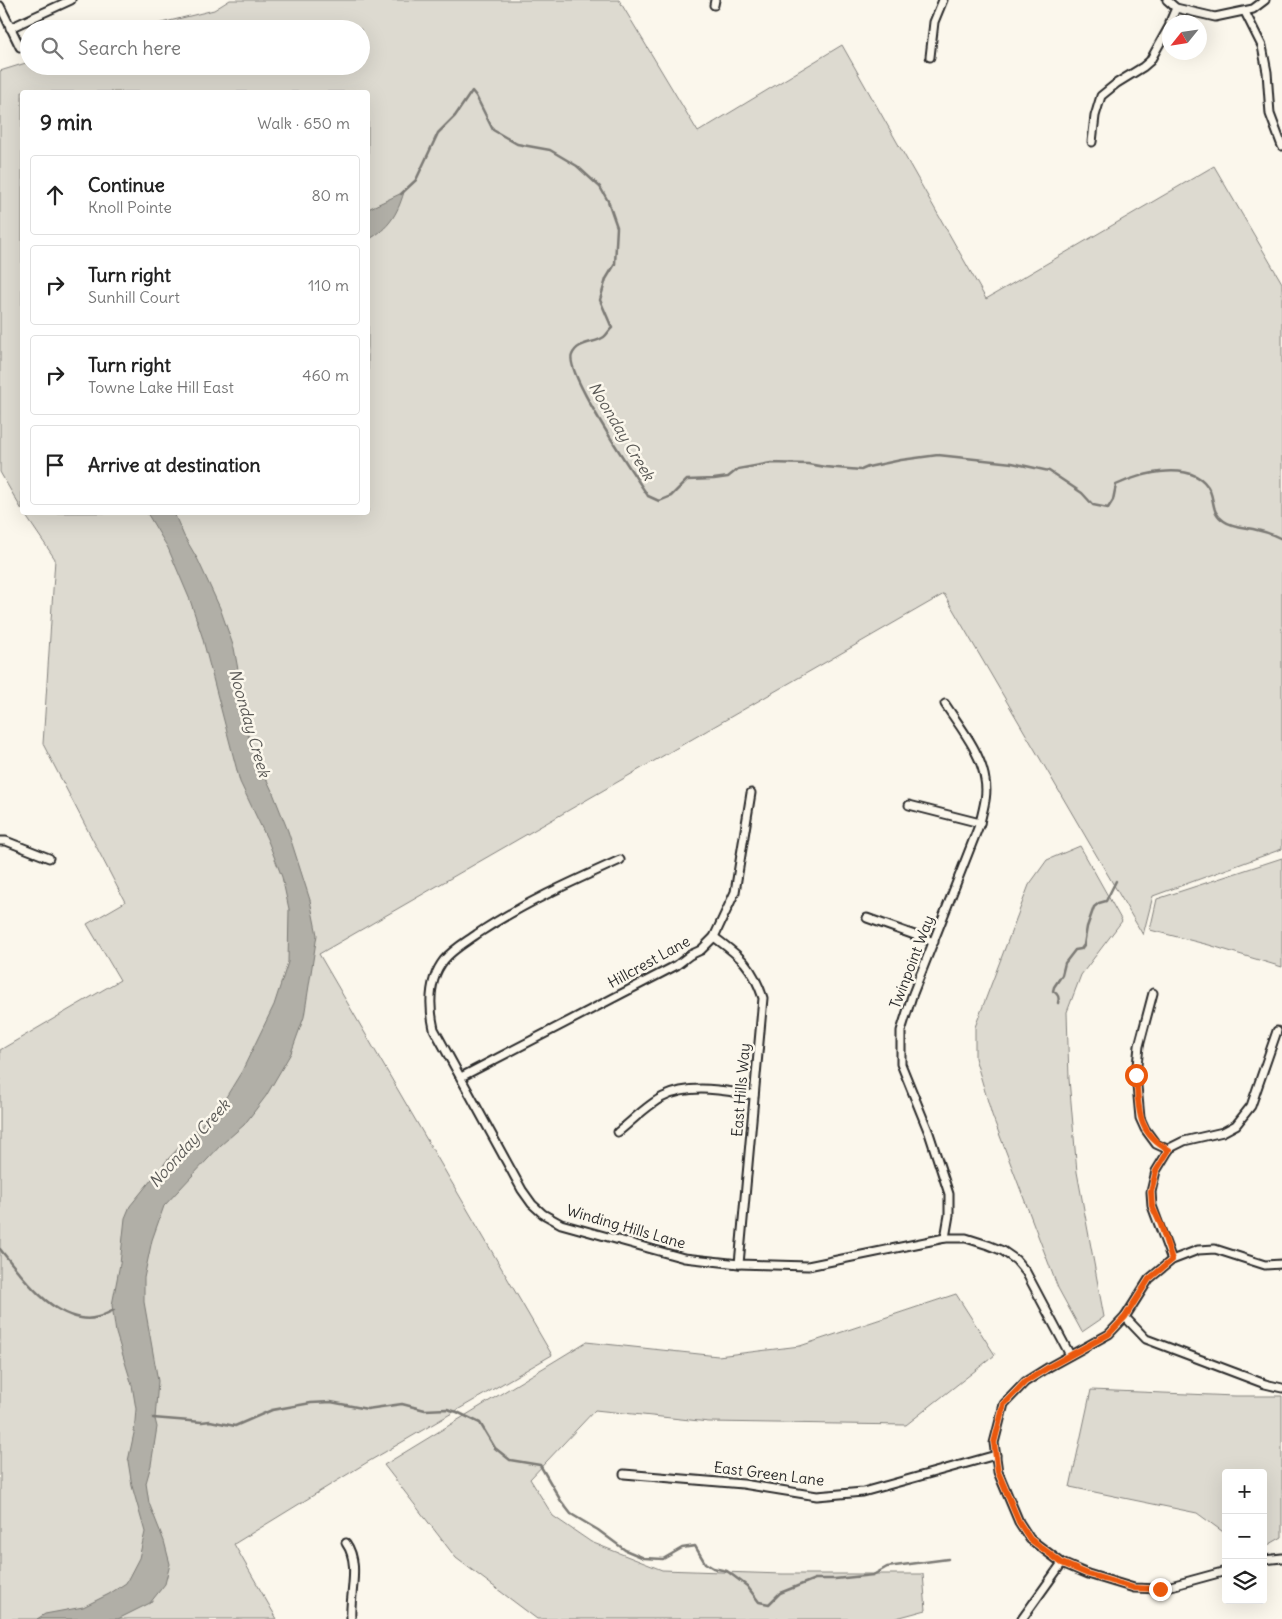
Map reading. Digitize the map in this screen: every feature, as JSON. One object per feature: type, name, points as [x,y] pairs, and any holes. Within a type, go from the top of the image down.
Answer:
[{"type":"street","points":[[27,20],[71,0]]},
{"type":"street","points":[[930,57],[934,22],[944,0]]},
{"type":"street","points":[[1168,0],[1176,8],[1215,17],[1245,12],[1253,9],[1265,0]]},
{"type":"street","points":[[0,6],[20,47]]},
{"type":"street","points":[[1173,15],[1176,8]]},
{"type":"street","points":[[1245,12],[1262,46],[1267,72],[1270,114],[1282,146]]},
{"type":"street","points":[[10,28],[20,23]]},
{"type":"street","points":[[1092,142],[1095,116],[1101,96],[1117,83],[1144,67],[1150,61],[1162,39]]},
{"type":"street","name":"Twinpoint Way","points":[[945,704],[967,737],[983,771],[986,781],[985,802],[980,823],[912,996],[901,1031],[900,1047],[901,1064],[930,1133],[949,1194],[949,1215],[945,1238]]},
{"type":"street","name":"Hillcrest Lane","points":[[461,1077],[677,965],[690,955],[701,950],[714,937],[735,892],[751,793]]},
{"type":"street","points":[[908,805],[980,823]]},
{"type":"street","points":[[0,841],[6,841],[49,858]]},
{"type":"street","name":"Winding Hills Lane","points":[[620,860],[565,884],[494,923],[455,949],[444,960],[436,973],[432,990],[431,1015],[434,1029],[522,1190],[532,1204],[543,1214],[560,1224],[575,1229],[684,1258],[739,1264],[808,1266],[945,1238],[966,1238],[1003,1251],[1016,1260],[1026,1272],[1070,1355]]},
{"type":"street","points":[[867,918],[934,942]]},
{"type":"street","name":"East Hills Way","points":[[714,937],[746,962],[759,985],[763,998],[739,1264]]},
{"type":"street","points":[[1154,993],[1139,1046],[1136,1075],[1140,1118],[1145,1129],[1156,1144],[1169,1150]]},
{"type":"street","points":[[1172,1260],[1161,1225],[1152,1206],[1151,1192],[1156,1171],[1169,1150],[1184,1141],[1223,1132],[1236,1125],[1251,1106],[1277,1031]]},
{"type":"street","points":[[618,1132],[661,1098],[672,1093],[694,1089],[754,1095]]},
{"type":"street","points":[[1222,1571],[1160,1589],[1134,1588],[1088,1574],[1062,1563],[1030,1539],[1019,1522],[998,1472],[994,1443],[1004,1404],[1025,1382],[1109,1334],[1125,1317],[1149,1279],[1172,1260],[1198,1250],[1215,1250],[1266,1265],[1282,1264]]},
{"type":"street","points":[[1125,1317],[1146,1339],[1265,1384],[1282,1388]]},
{"type":"street","name":"East Green Lane","points":[[624,1474],[743,1484],[817,1496],[862,1492],[996,1455]]},
{"type":"street","points":[[346,1543],[351,1550],[353,1560],[350,1619]]},
{"type":"street","points":[[1267,1560],[1282,1558]]},
{"type":"street","points":[[1022,1619],[1062,1563]]},
{"type":"shaded area","points":[[230,0],[619,0],[698,132],[842,45],[986,299],[1214,166],[1282,283],[1282,849],[1153,896],[1143,935],[944,594],[319,954],[552,1355],[366,1463],[234,1544],[277,1619],[0,1619],[0,1050],[120,980],[87,924],[125,902],[43,744],[55,559],[25,515],[370,515],[370,90],[20,90],[20,507],[0,472],[0,71],[20,65],[20,75],[370,75],[370,20],[173,20],[214,10]]},
{"type":"shaded area","points":[[1080,846],[1122,921],[1081,975],[1067,1012],[1069,1079],[1077,1172],[1104,1317],[1082,1332],[1058,1288],[992,1115],[975,1058],[975,1027],[1029,885],[1047,860]]},
{"type":"shaded area","points":[[1282,858],[1282,967],[1150,930],[1157,899]]},
{"type":"shaded area","points":[[956,1294],[995,1355],[906,1425],[709,1422],[595,1410],[530,1479],[553,1516],[591,1542],[662,1570],[782,1574],[923,1574],[926,1610],[893,1619],[537,1619],[456,1558],[384,1465],[586,1342],[718,1356],[800,1346]]},
{"type":"shaded area","points":[[1091,1390],[1282,1396],[1282,1537],[1267,1546],[1267,1469],[1222,1469],[1222,1531],[1197,1513],[1070,1487]]},
{"type":"water","points":[[404,192],[395,214],[387,226],[370,239],[370,208]]},
{"type":"water","points":[[148,515],[175,515],[220,608],[234,648],[242,691],[244,722],[253,750],[288,831],[310,900],[317,935],[304,1017],[291,1053],[266,1096],[244,1125],[221,1145],[164,1206],[152,1240],[144,1278],[144,1302],[158,1381],[155,1419],[157,1427],[146,1483],[149,1503],[164,1541],[170,1564],[165,1584],[150,1603],[118,1619],[37,1619],[45,1614],[83,1607],[109,1594],[126,1583],[139,1558],[145,1532],[132,1486],[128,1461],[134,1433],[136,1409],[132,1385],[116,1333],[112,1305],[120,1264],[125,1218],[130,1206],[169,1158],[223,1102],[242,1071],[274,1005],[288,962],[289,909],[282,877],[268,841],[240,782],[202,636],[190,600],[168,548]]},
{"type":"waterway","name":"Noonday Creek","points":[[401,194],[416,180],[438,133],[455,116],[472,91],[493,130],[517,144],[550,150],[577,166],[600,187],[608,201],[617,227],[615,264],[606,279],[600,300],[612,328],[604,337],[578,347],[572,355],[572,365],[589,402],[616,447],[648,496],[659,501],[671,496],[687,480],[728,477],[738,469],[771,463],[808,464],[861,470],[901,460],[938,455],[1012,463],[1049,471],[1082,493],[1093,505],[1108,508],[1113,500],[1116,485],[1126,480],[1153,473],[1180,472],[1193,475],[1203,481],[1210,491],[1215,511],[1224,521],[1234,526],[1253,529],[1282,539]]},
{"type":"waterway","points":[[1058,1003],[1058,996],[1053,991],[1062,975],[1065,963],[1075,950],[1081,949],[1084,945],[1087,927],[1094,907],[1106,901],[1116,881]]},
{"type":"waterway","points":[[0,1249],[36,1291],[57,1308],[85,1319],[98,1317],[114,1310]]},
{"type":"waterway","points":[[153,1418],[210,1421],[235,1426],[272,1410],[311,1403],[331,1402],[367,1409],[402,1404],[425,1410],[447,1409],[457,1412],[480,1423],[495,1448],[510,1460],[540,1465],[561,1501],[571,1514],[598,1530],[625,1550],[644,1558],[663,1559],[682,1548],[695,1546],[705,1563],[713,1568],[727,1571],[747,1586],[759,1602],[769,1604],[780,1593],[815,1579],[873,1575],[887,1567],[948,1559]]},
{"type":"route","points":[[1136,1075],[1140,1118],[1145,1129],[1156,1144],[1169,1150],[1156,1171],[1151,1192],[1152,1206],[1161,1225],[1172,1260],[1149,1279],[1125,1317],[1109,1334],[1025,1382],[1004,1404],[994,1443],[998,1472],[1019,1522],[1030,1539],[1062,1563],[1088,1574],[1134,1588],[1160,1589]]}]
